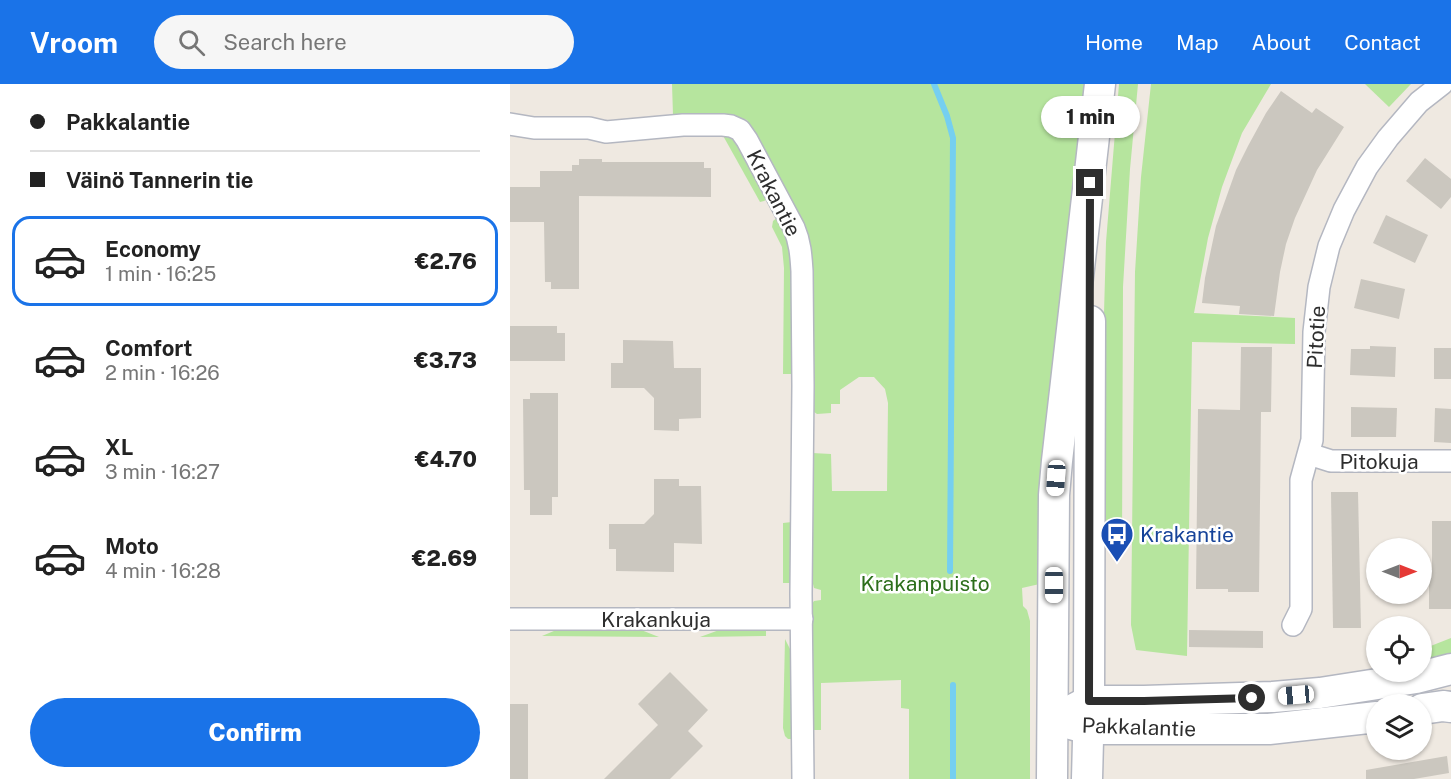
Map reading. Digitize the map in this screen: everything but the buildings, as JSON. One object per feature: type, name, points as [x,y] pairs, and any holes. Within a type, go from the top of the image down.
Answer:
[{"type":"main road","points":[[1052,779],[1055,483],[1100,84]]},
{"type":"main road","points":[[1087,779],[1090,183]]},
{"type":"main road","name":"Pakkalantie","points":[[1089,715],[1144,701],[1273,697],[1320,693],[1416,678],[1451,669]]},
{"type":"main road","points":[[1432,708],[1451,707]]},
{"type":"main road","name":"Pakkalantie","points":[[1054,718],[1089,715],[1269,729],[1366,718]]},
{"type":"street","name":"Pitotie","points":[[1293,625],[1301,609],[1300,480],[1312,440],[1314,332],[1319,287],[1329,246],[1344,210],[1367,167],[1419,102],[1442,84]]},
{"type":"street","name":"Krakantie","points":[[510,124],[534,128],[589,128],[606,132],[683,125],[731,126],[740,130],[747,140],[794,228],[801,252],[803,374],[803,779]]},
{"type":"street","name":"Pitokuja","points":[[1309,454],[1331,461],[1451,461]]},
{"type":"street","name":"Krakankuja","points":[[510,619],[802,619]]},
{"type":"green space","name":"Krakanpuisto","points":[[672,84],[1088,84],[1044,583],[1022,588],[1023,606],[1027,610],[1030,621],[1030,779],[909,779],[909,709],[901,708],[901,680],[821,683],[821,730],[813,730],[812,604],[814,601],[821,600],[821,590],[814,588],[813,584],[812,453],[831,454],[832,491],[887,491],[888,403],[885,389],[874,377],[859,377],[840,390],[840,404],[831,404],[831,413],[817,414],[811,410],[812,271],[809,243],[803,222],[747,120],[673,115]]},
{"type":"green space","points":[[1119,84],[1138,84],[1123,287],[1122,547],[1110,546],[1102,509],[1106,242]]},
{"type":"green space","points":[[1151,84],[1271,84],[1242,133],[1222,187],[1208,238],[1194,313],[1295,318],[1295,344],[1192,342],[1187,656],[1136,650],[1131,625],[1135,272],[1141,177]]},
{"type":"green space","points":[[1365,84],[1411,84],[1389,107]]},
{"type":"green space","points":[[721,132],[736,137],[769,198],[760,202]]},
{"type":"green space","points":[[778,217],[789,239],[792,265],[792,374],[783,374],[784,268],[782,247],[772,227],[773,221]]},
{"type":"green space","points":[[792,522],[792,583],[783,583],[783,523]]},
{"type":"green space","points":[[561,628],[636,628],[659,637],[542,636]]},
{"type":"green space","points":[[766,628],[766,636],[700,637],[722,629]]},
{"type":"green space","points":[[1451,638],[1451,654],[1439,664],[1432,666],[1432,645]]},
{"type":"green space","points":[[785,639],[792,653],[792,739],[785,736],[783,728]]},
{"type":"waterway","points":[[934,84],[953,138],[950,571]]},
{"type":"waterway","points":[[953,685],[953,779]]},
{"type":"place","name":"Krakantie","points":[[1117,563]]},
{"type":"route","points":[[1090,183],[1089,701],[1252,698]]}]
